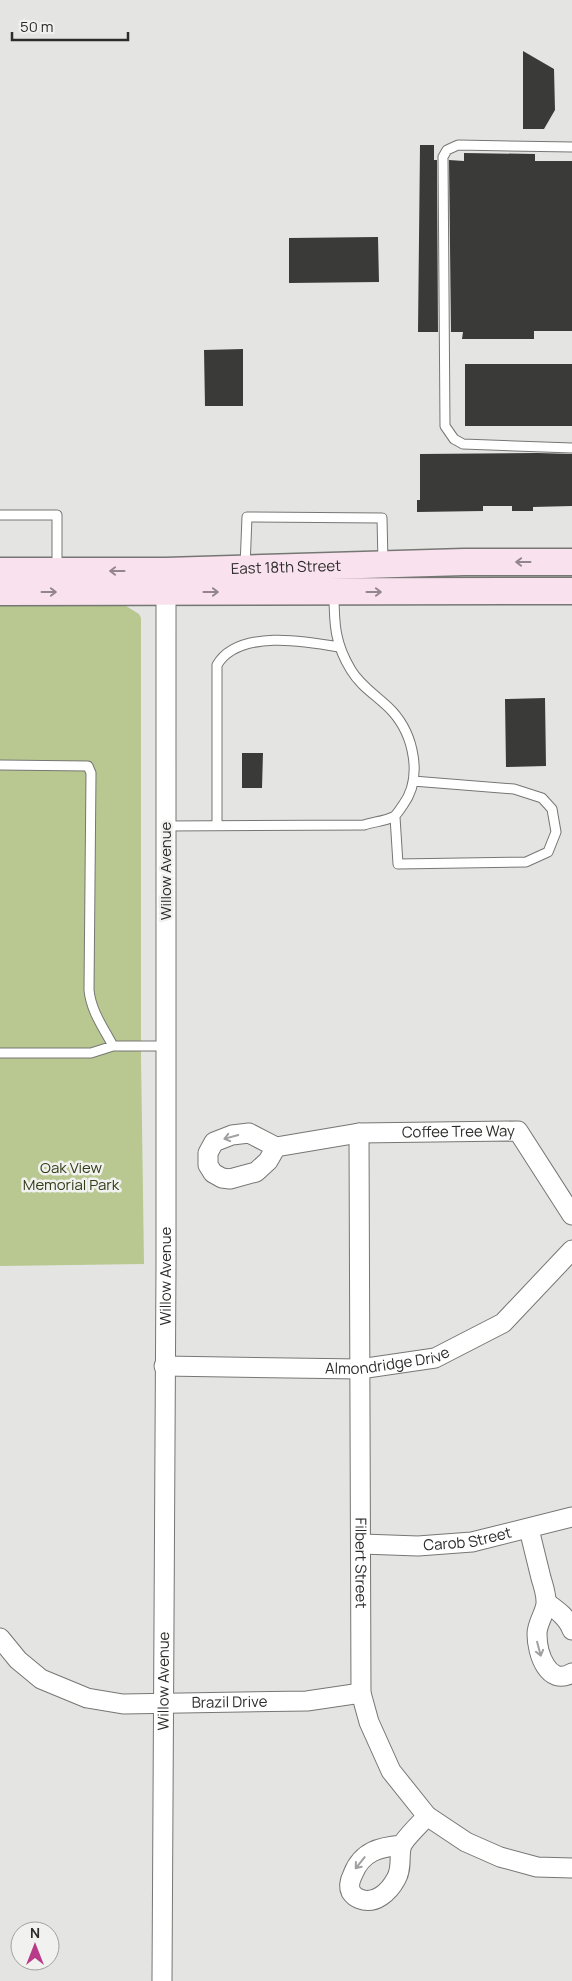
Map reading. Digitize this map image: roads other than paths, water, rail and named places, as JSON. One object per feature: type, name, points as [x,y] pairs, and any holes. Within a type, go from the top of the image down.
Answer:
[{"type":"main road","name":"East 18th Street","points":[[0,592],[166,582],[245,569],[383,564],[572,562]]},
{"type":"main road","name":"East 18th Street","points":[[0,571],[57,571],[166,582],[334,592],[572,591]]},
{"type":"street","name":"Willow Avenue","points":[[162,1981],[166,582]]},
{"type":"street","name":"Coffee Tree Way","points":[[359,1133],[518,1131],[572,1215]]},
{"type":"street","points":[[276,1147],[359,1133]]},
{"type":"street","name":"Filbert Street","points":[[359,1133],[362,1544],[361,1693],[370,1722],[391,1771],[427,1816],[466,1842],[500,1856],[537,1867],[572,1868]]},
{"type":"street","name":"Almondridge Drive","points":[[164,1366],[360,1369],[435,1358],[503,1323],[572,1250]]},
{"type":"street","name":"Carob Street","points":[[362,1544],[418,1546],[472,1542],[572,1517]]},
{"type":"street","points":[[529,1529],[547,1603],[536,1632],[537,1643],[544,1666],[552,1674],[558,1677],[572,1673]]},
{"type":"street","points":[[547,1603],[560,1614],[572,1630]]},
{"type":"street","name":"Brazil Drive","points":[[0,1640],[18,1660],[40,1679],[86,1698],[124,1704],[307,1701],[361,1693]]},
{"type":"street","points":[[402,1845],[427,1816]]},
{"type":"lane","points":[[572,147],[458,145],[447,150],[443,156],[445,426],[454,439],[464,444],[572,448]]},
{"type":"lane","points":[[0,514],[56,516],[57,571]]},
{"type":"lane","points":[[245,569],[247,516],[382,518],[383,564]]},
{"type":"lane","points":[[334,592],[334,626],[339,648],[352,672],[392,712],[408,736],[415,766],[410,796],[395,817],[398,864],[526,862],[548,852],[556,832],[552,809],[542,798],[514,789],[413,781]]},
{"type":"lane","points":[[217,825],[217,665],[222,657],[231,650],[254,643],[276,640],[298,640],[339,648]]},
{"type":"lane","points":[[0,765],[88,766],[91,773],[89,996],[94,1013],[113,1046]]},
{"type":"lane","points":[[166,826],[364,825],[395,817]]},
{"type":"lane","points":[[0,1054],[91,1053],[113,1046],[166,1046]]},
{"type":"park label","name":"Oak View Memorial Park","points":[[71,1176]]}]
